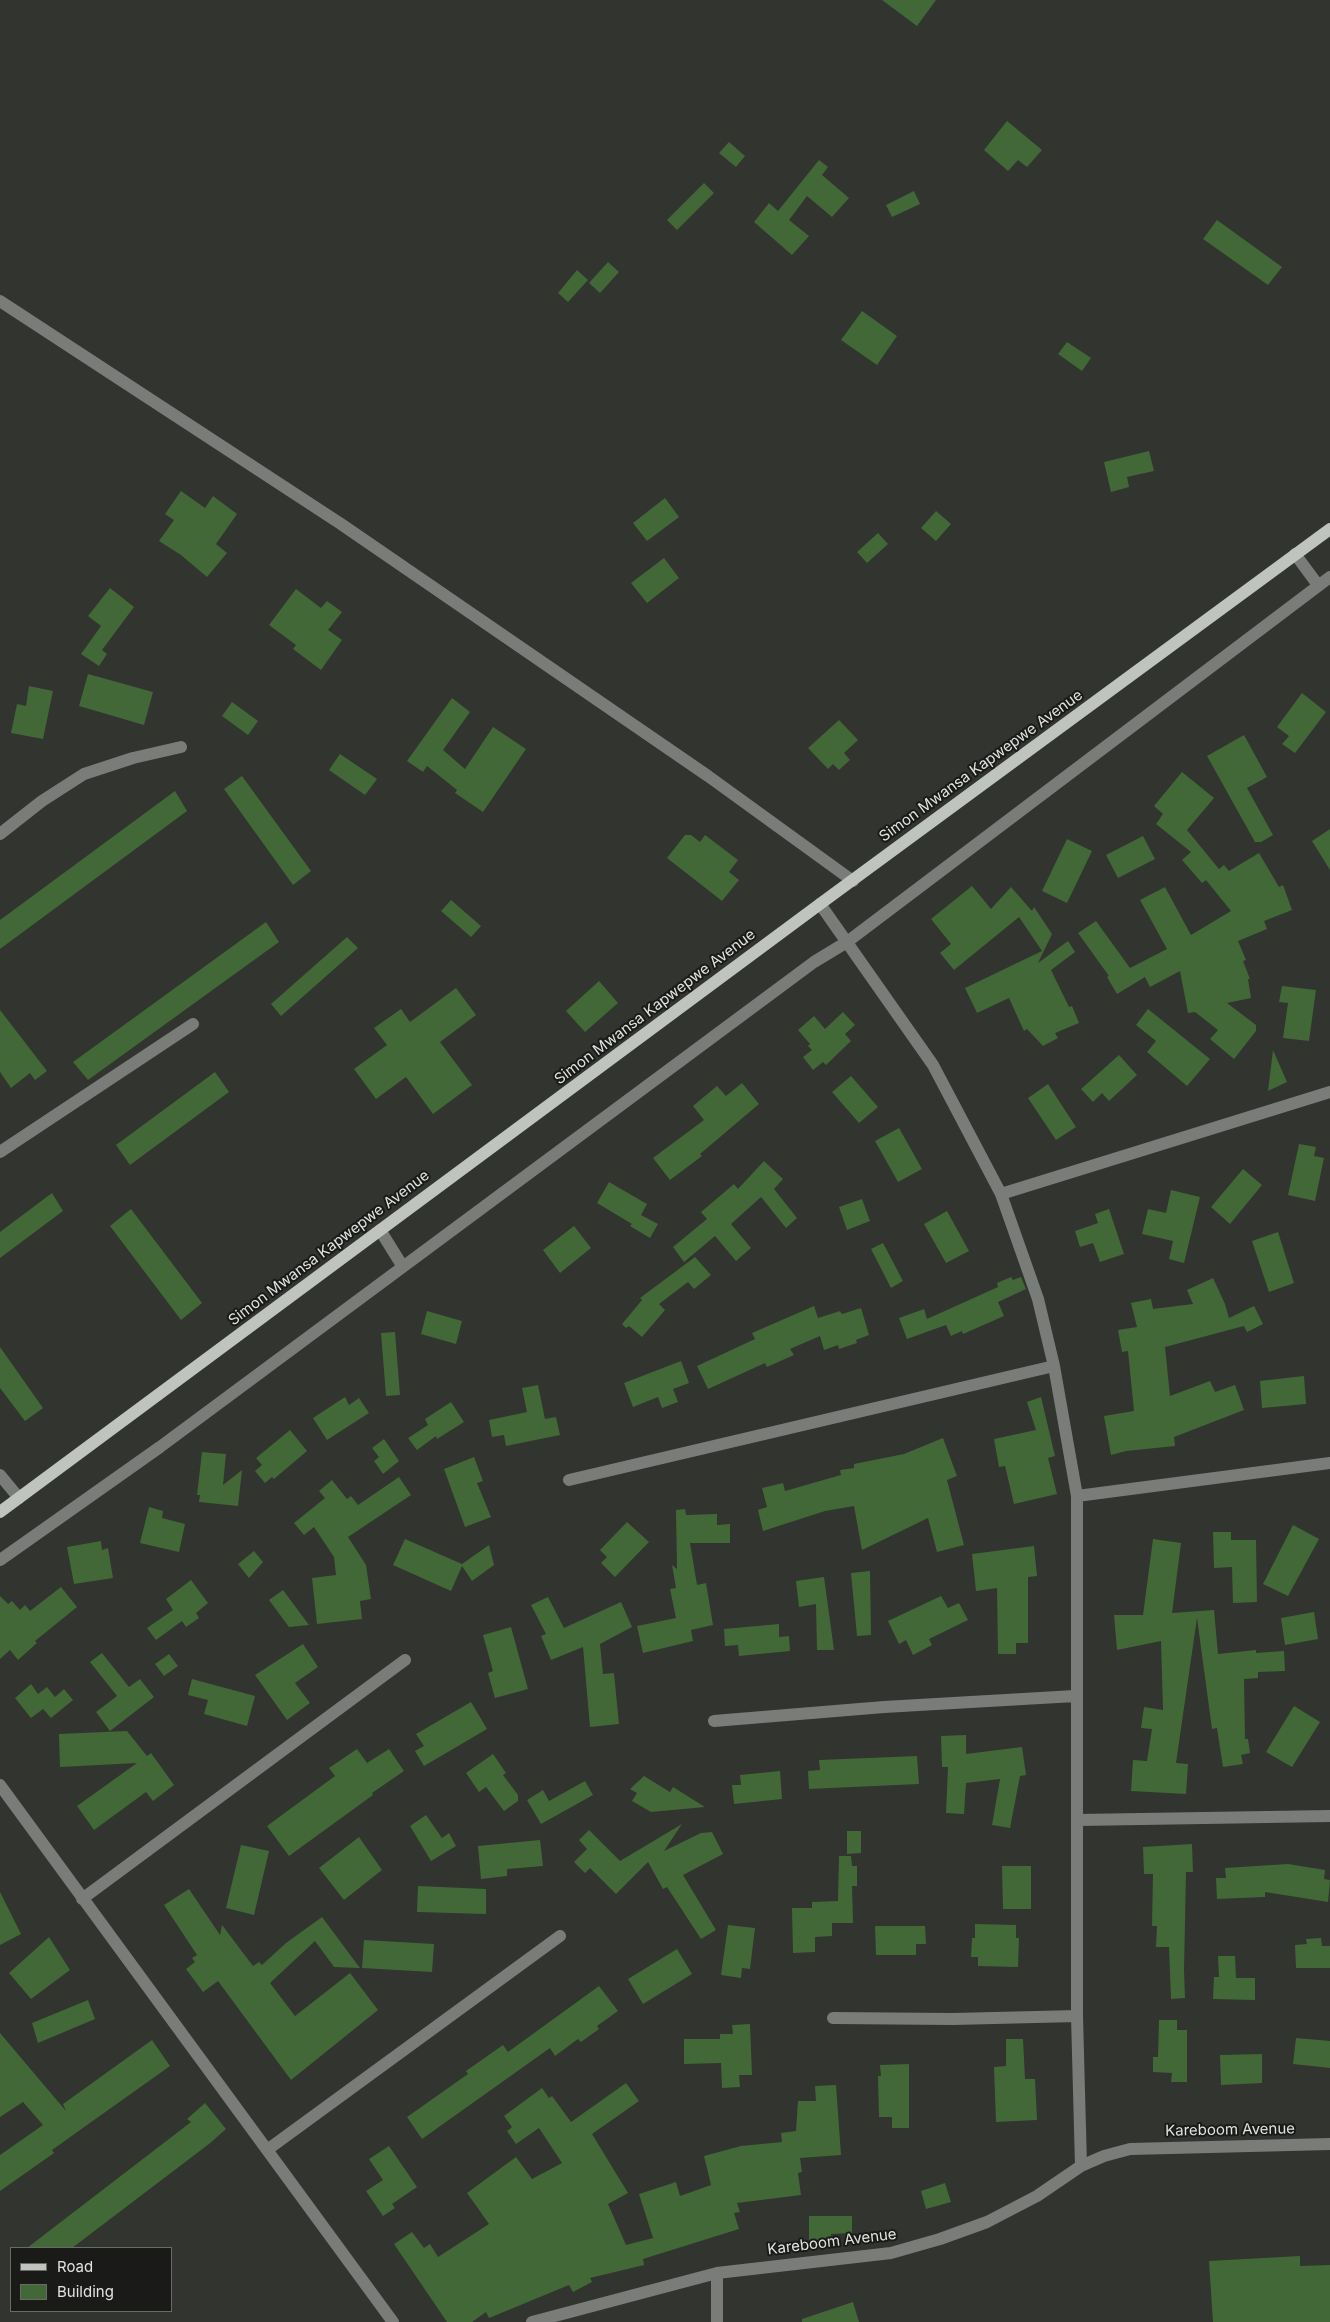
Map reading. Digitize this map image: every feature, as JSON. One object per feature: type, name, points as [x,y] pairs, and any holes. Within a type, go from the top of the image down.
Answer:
[{"type":"main road","name":"Simon Mwansa Kapwepwe Avenue","points":[[0,1512],[820,904],[1330,529]]},
{"type":"street","points":[[0,301],[341,524],[708,776],[853,880]]},
{"type":"street","points":[[1296,554],[1318,585]]},
{"type":"street","points":[[0,1560],[160,1447],[814,962],[847,942],[1330,577]]},
{"type":"street","points":[[0,834],[42,800],[84,774],[133,758],[181,747]]},
{"type":"street","points":[[820,904],[933,1065],[1001,1194],[1038,1299],[1054,1366],[1077,1496],[1075,1696],[1078,1820],[1076,2016],[1082,2166]]},
{"type":"street","points":[[0,1152],[193,1024]]},
{"type":"street","points":[[1001,1194],[1330,1092]]},
{"type":"street","points":[[380,1230],[403,1267]]},
{"type":"street","points":[[569,1480],[1054,1366]]},
{"type":"street","points":[[1077,1496],[1330,1463]]},
{"type":"street","points":[[0,1475],[18,1498]]},
{"type":"street","points":[[82,1899],[405,1660]]},
{"type":"street","points":[[714,1720],[884,1707],[1075,1696]]},
{"type":"street","points":[[0,1785],[393,2322]]},
{"type":"street","points":[[1078,1820],[1330,1816]]},
{"type":"street","points":[[267,2150],[560,1936]]},
{"type":"street","points":[[833,2018],[952,2019],[1076,2016]]},
{"type":"street","name":"Kareboom Avenue","points":[[532,2322],[717,2273],[891,2253],[940,2239],[987,2222],[1037,2196],[1082,2166],[1104,2156],[1130,2150],[1330,2144]]},
{"type":"street","points":[[717,2273],[717,2322]]},
{"type":"building","points":[[882,0],[936,0],[917,26]]},
{"type":"building","points":[[1007,121],[1042,150],[1027,167],[1018,160],[1008,171],[984,150]]},
{"type":"building","points":[[729,142],[745,156],[736,167],[719,153]]},
{"type":"building","points":[[819,160],[828,167],[822,175],[849,198],[832,217],[807,196],[789,220],[809,236],[792,255],[754,222],[769,203],[778,211]]},
{"type":"building","points":[[704,183],[714,193],[677,230],[667,220]]},
{"type":"building","points":[[914,191],[920,204],[892,217],[886,205]]},
{"type":"building","points":[[1217,220],[1282,267],[1268,285],[1203,239]]},
{"type":"building","points":[[608,262],[619,272],[600,293],[589,283]]},
{"type":"building","points":[[577,270],[588,280],[568,302],[558,293]]},
{"type":"building","points":[[862,311],[897,336],[877,365],[841,340]]},
{"type":"building","points":[[1067,342],[1091,358],[1082,371],[1058,354]]},
{"type":"building","points":[[1149,451],[1154,471],[1127,477],[1129,487],[1111,492],[1104,462]]},
{"type":"building","points":[[181,491],[205,508],[213,496],[237,514],[216,544],[227,553],[207,577],[181,555],[159,541],[174,520],[165,514]]},
{"type":"building","points":[[665,498],[679,517],[647,541],[633,523]]},
{"type":"building","points":[[936,511],[951,524],[936,541],[921,528]]},
{"type":"building","points":[[878,533],[888,544],[867,563],[857,552]]},
{"type":"building","points":[[664,558],[679,578],[647,603],[631,583]]},
{"type":"building","points":[[110,588],[134,607],[102,650],[107,654],[99,666],[81,654],[101,626],[88,616]]},
{"type":"building","points":[[296,589],[321,608],[327,601],[342,612],[328,630],[342,640],[321,670],[293,649],[296,645],[269,625]]},
{"type":"building","points":[[88,674],[153,692],[144,725],[79,706]]},
{"type":"building","points":[[29,686],[53,691],[43,739],[11,733],[17,704],[26,706]]},
{"type":"building","points":[[1302,693],[1326,712],[1295,753],[1282,744],[1289,736],[1277,727]]},
{"type":"building","points":[[452,698],[470,712],[443,750],[465,769],[493,727],[526,749],[483,812],[455,793],[457,790],[427,766],[423,772],[407,761]]},
{"type":"building","points":[[232,702],[258,721],[248,735],[222,716]]},
{"type":"building","points":[[839,720],[858,740],[844,753],[850,760],[839,770],[833,764],[828,769],[808,748]]},
{"type":"building","points":[[1244,735],[1267,777],[1247,788],[1273,835],[1261,842],[1255,842],[1207,756]]},
{"type":"building","points":[[340,754],[377,779],[365,795],[329,770]]},
{"type":"building","points":[[1182,772],[1214,798],[1187,830],[1219,869],[1224,865],[1229,871],[1259,853],[1279,887],[1283,885],[1292,910],[1264,921],[1267,929],[1238,941],[1246,960],[1243,961],[1250,979],[1248,979],[1251,998],[1227,1003],[1256,1025],[1256,1031],[1234,1059],[1210,1039],[1218,1030],[1195,1012],[1188,1013],[1180,971],[1150,987],[1145,977],[1117,994],[1107,977],[1109,976],[1078,933],[1096,921],[1130,968],[1167,949],[1140,900],[1165,887],[1191,935],[1231,911],[1206,880],[1202,883],[1182,860],[1191,852],[1156,824],[1163,814],[1154,806]]},
{"type":"building","points":[[242,776],[311,871],[293,885],[224,789]]},
{"type":"building","points":[[175,791],[187,811],[0,949],[0,920]]},
{"type":"building","points":[[1330,829],[1330,870],[1312,841]]},
{"type":"building","points":[[685,835],[691,835],[700,842],[705,835],[738,860],[729,872],[739,880],[722,901],[667,858]]},
{"type":"building","points":[[1143,836],[1155,859],[1118,878],[1106,855]]},
{"type":"building","points":[[1067,839],[1092,851],[1067,903],[1042,891]]},
{"type":"building","points":[[972,886],[991,909],[1011,887],[1032,911],[1034,907],[1052,934],[1038,963],[1068,941],[1075,952],[1051,970],[1069,1007],[1072,1006],[1079,1023],[1055,1033],[1058,1038],[1043,1046],[1027,1029],[1024,1031],[1009,998],[977,1013],[965,988],[1042,951],[1019,917],[954,970],[940,953],[951,944],[931,919]]},
{"type":"building","points":[[451,900],[481,926],[471,937],[441,911]]},
{"type":"building","points":[[266,922],[279,942],[88,1080],[73,1062]]},
{"type":"building","points":[[347,937],[358,948],[281,1016],[271,1004]]},
{"type":"building","points":[[599,981],[618,1003],[585,1032],[566,1011]]},
{"type":"building","points":[[1282,986],[1316,990],[1309,1041],[1283,1038],[1288,1003],[1279,1002]]},
{"type":"building","points":[[456,988],[476,1015],[440,1042],[472,1085],[433,1114],[406,1077],[376,1099],[354,1069],[387,1045],[374,1028],[401,1009],[410,1022]]},
{"type":"building","points":[[1148,1009],[1210,1059],[1187,1086],[1147,1052],[1156,1041],[1136,1025]]},
{"type":"building","points":[[0,1010],[47,1071],[35,1080],[30,1073],[11,1088],[0,1072]]},
{"type":"building","points":[[843,1012],[855,1025],[845,1034],[851,1041],[826,1065],[823,1062],[813,1070],[803,1057],[812,1050],[808,1046],[810,1044],[798,1030],[814,1016],[825,1029]]},
{"type":"building","points":[[1273,1050],[1287,1082],[1268,1091]]},
{"type":"building","points":[[1119,1055],[1137,1075],[1109,1101],[1102,1093],[1093,1102],[1081,1089]]},
{"type":"building","points":[[215,1072],[229,1092],[130,1165],[116,1145]]},
{"type":"building","points":[[851,1076],[878,1107],[859,1123],[832,1092]]},
{"type":"building","points":[[742,1083],[759,1104],[700,1154],[702,1156],[670,1180],[653,1158],[704,1120],[693,1106],[717,1086],[726,1096]]},
{"type":"building","points":[[1048,1084],[1076,1127],[1056,1140],[1028,1098]]},
{"type":"building","points":[[899,1128],[922,1169],[898,1182],[875,1141]]},
{"type":"building","points":[[1299,1144],[1316,1147],[1314,1156],[1324,1158],[1315,1201],[1288,1195]]},
{"type":"building","points":[[764,1161],[783,1179],[774,1189],[797,1218],[786,1228],[761,1197],[731,1224],[751,1248],[736,1261],[715,1236],[684,1262],[673,1247],[707,1219],[701,1212],[734,1184],[738,1189]]},
{"type":"building","points":[[1243,1169],[1262,1185],[1230,1224],[1211,1207]]},
{"type":"building","points":[[609,1182],[647,1204],[641,1215],[658,1224],[650,1238],[630,1226],[632,1224],[597,1203]]},
{"type":"building","points":[[1171,1190],[1200,1197],[1184,1263],[1169,1259],[1173,1241],[1142,1234],[1148,1209],[1166,1213]]},
{"type":"building","points":[[52,1193],[63,1211],[0,1258],[0,1232]]},
{"type":"building","points":[[862,1199],[870,1221],[847,1230],[839,1207]]},
{"type":"building","points":[[131,1209],[202,1303],[181,1320],[110,1226]]},
{"type":"building","points":[[1109,1209],[1124,1254],[1100,1262],[1093,1243],[1080,1247],[1075,1231],[1098,1223],[1095,1214]]},
{"type":"building","points":[[947,1211],[969,1251],[946,1263],[924,1224]]},
{"type":"building","points":[[574,1226],[591,1248],[560,1273],[543,1250]]},
{"type":"building","points":[[1278,1232],[1294,1283],[1269,1292],[1252,1241]]},
{"type":"building","points":[[883,1243],[903,1281],[891,1288],[871,1249]]},
{"type":"building","points":[[695,1257],[711,1275],[694,1289],[688,1282],[659,1304],[665,1310],[642,1337],[629,1326],[626,1328],[622,1324],[642,1300],[640,1298]]},
{"type":"building","points":[[1011,1277],[1013,1280],[1021,1277],[1026,1289],[998,1302],[1004,1316],[963,1334],[962,1331],[951,1336],[946,1325],[907,1339],[899,1318],[924,1309],[927,1319],[998,1287],[997,1283]]},
{"type":"building","points":[[1213,1278],[1229,1318],[1254,1306],[1263,1324],[1247,1332],[1244,1326],[1165,1347],[1170,1396],[1210,1381],[1215,1392],[1235,1385],[1244,1410],[1174,1437],[1175,1446],[1126,1451],[1111,1455],[1104,1416],[1134,1411],[1128,1351],[1122,1352],[1118,1330],[1137,1327],[1131,1303],[1151,1299],[1153,1309],[1193,1304],[1187,1290]]},
{"type":"building","points":[[814,1306],[818,1318],[840,1311],[842,1314],[861,1308],[869,1335],[856,1340],[857,1343],[839,1349],[838,1345],[824,1350],[820,1336],[790,1349],[794,1355],[767,1367],[765,1363],[708,1389],[697,1366],[755,1339],[752,1333]]},
{"type":"building","points":[[427,1311],[462,1321],[456,1344],[421,1334]]},
{"type":"building","points":[[395,1332],[400,1395],[386,1396],[381,1333]]},
{"type":"building","points":[[0,1347],[43,1408],[25,1421],[0,1388]]},
{"type":"building","points":[[681,1361],[689,1383],[673,1389],[678,1402],[662,1408],[658,1397],[633,1407],[624,1383]]},
{"type":"building","points":[[1304,1376],[1306,1404],[1262,1408],[1260,1381]]},
{"type":"building","points":[[538,1385],[545,1419],[556,1417],[560,1435],[506,1446],[504,1435],[492,1437],[489,1420],[527,1412],[522,1388]]},
{"type":"building","points":[[345,1397],[349,1405],[359,1398],[369,1413],[327,1440],[313,1418]]},
{"type":"building","points":[[1041,1397],[1055,1456],[1048,1458],[1057,1494],[1014,1504],[1005,1466],[999,1467],[994,1439],[1036,1430],[1027,1402]]},
{"type":"building","points":[[451,1402],[464,1422],[437,1439],[436,1436],[417,1450],[408,1438],[428,1425],[425,1419]]},
{"type":"building","points":[[290,1430],[307,1451],[274,1479],[272,1477],[265,1483],[255,1471],[262,1465],[256,1458]]},
{"type":"building","points":[[943,1438],[957,1476],[947,1480],[964,1545],[937,1552],[928,1518],[862,1550],[854,1506],[825,1511],[763,1531],[758,1510],[767,1507],[762,1488],[783,1483],[785,1491],[841,1475],[840,1470],[854,1468],[854,1464],[904,1454]]},
{"type":"building","points":[[384,1439],[399,1461],[383,1474],[374,1461],[379,1457],[372,1448]]},
{"type":"building","points":[[202,1452],[226,1454],[223,1485],[242,1470],[238,1506],[199,1502],[200,1495],[197,1495]]},
{"type":"building","points":[[474,1457],[483,1481],[477,1483],[491,1517],[465,1527],[444,1469]]},
{"type":"building","points":[[399,1477],[411,1495],[348,1537],[366,1565],[371,1599],[360,1601],[362,1619],[317,1624],[312,1578],[336,1575],[334,1557],[314,1527],[304,1535],[294,1523],[325,1498],[319,1491],[332,1480],[347,1499],[351,1496],[358,1505]]},
{"type":"building","points":[[149,1507],[163,1511],[162,1518],[185,1524],[179,1552],[140,1543]]},
{"type":"building","points":[[685,1509],[686,1515],[717,1514],[717,1525],[730,1524],[730,1543],[690,1543],[697,1585],[706,1583],[713,1625],[691,1630],[693,1641],[643,1653],[637,1626],[676,1618],[670,1589],[676,1588],[672,1565],[677,1569],[676,1510]]},
{"type":"building","points":[[627,1522],[649,1542],[615,1577],[601,1563],[607,1557],[600,1550]]},
{"type":"building","points":[[1293,1525],[1319,1539],[1288,1596],[1263,1584]]},
{"type":"building","points":[[1213,1532],[1231,1532],[1231,1540],[1256,1540],[1257,1602],[1233,1603],[1232,1567],[1214,1568]]},
{"type":"building","points":[[405,1539],[462,1564],[489,1545],[494,1565],[472,1581],[462,1566],[451,1591],[393,1565]]},
{"type":"building","points":[[1153,1539],[1181,1543],[1172,1613],[1214,1610],[1218,1654],[1256,1650],[1256,1653],[1284,1651],[1285,1671],[1258,1672],[1258,1678],[1244,1679],[1245,1739],[1248,1739],[1250,1753],[1241,1755],[1243,1764],[1223,1767],[1217,1728],[1212,1729],[1197,1618],[1176,1763],[1188,1764],[1186,1794],[1131,1791],[1133,1760],[1147,1761],[1152,1729],[1141,1728],[1144,1707],[1163,1710],[1161,1641],[1117,1650],[1114,1615],[1143,1615]]},
{"type":"building","points":[[101,1541],[102,1550],[108,1548],[113,1578],[74,1584],[67,1547]]},
{"type":"building","points":[[1034,1546],[1037,1576],[1028,1577],[1028,1643],[1016,1643],[1016,1654],[998,1654],[997,1588],[976,1591],[972,1554]]},
{"type":"building","points":[[254,1551],[263,1562],[249,1578],[238,1564]]},
{"type":"building","points":[[870,1571],[871,1635],[857,1636],[851,1573]]},
{"type":"building","points":[[824,1577],[834,1650],[817,1650],[816,1604],[799,1607],[796,1581]]},
{"type":"building","points":[[191,1580],[208,1603],[196,1613],[199,1618],[186,1627],[182,1621],[156,1640],[147,1628],[173,1610],[166,1599]]},
{"type":"building","points":[[61,1587],[77,1607],[35,1641],[37,1643],[18,1660],[10,1650],[0,1659],[0,1596],[8,1604],[12,1601],[20,1610],[25,1605],[30,1611]]},
{"type":"building","points":[[283,1590],[309,1625],[289,1627],[269,1600]]},
{"type":"building","points":[[941,1596],[948,1608],[959,1603],[968,1620],[929,1639],[932,1645],[913,1655],[906,1640],[899,1644],[888,1621]]},
{"type":"building","points":[[548,1597],[564,1628],[621,1602],[632,1627],[600,1644],[603,1674],[614,1673],[619,1724],[590,1727],[583,1647],[551,1660],[541,1636],[546,1634],[531,1605]]},
{"type":"building","points":[[1314,1612],[1318,1639],[1285,1645],[1281,1618]]},
{"type":"building","points":[[779,1624],[779,1637],[789,1636],[790,1651],[739,1656],[738,1645],[725,1646],[724,1629]]},
{"type":"building","points":[[511,1627],[528,1689],[495,1698],[488,1673],[493,1671],[483,1635]]},
{"type":"building","points":[[303,1644],[318,1667],[295,1683],[310,1703],[287,1720],[255,1675]]},
{"type":"building","points":[[102,1653],[129,1687],[140,1679],[154,1697],[110,1731],[96,1712],[117,1696],[90,1662]]},
{"type":"building","points":[[169,1654],[178,1666],[164,1676],[155,1664]]},
{"type":"building","points":[[192,1679],[255,1696],[247,1726],[204,1714],[208,1700],[188,1695]]},
{"type":"building","points":[[31,1684],[38,1694],[47,1687],[55,1697],[64,1689],[73,1700],[51,1718],[43,1709],[31,1718],[15,1698]]},
{"type":"building","points":[[471,1702],[487,1729],[424,1766],[415,1751],[424,1746],[416,1734]]},
{"type":"building","points":[[1294,1706],[1320,1722],[1292,1767],[1266,1752]]},
{"type":"building","points":[[127,1731],[147,1756],[151,1753],[174,1785],[153,1801],[146,1792],[94,1830],[77,1806],[137,1763],[60,1767],[59,1734]]},
{"type":"building","points":[[966,1735],[966,1754],[1022,1747],[1026,1775],[1020,1776],[1010,1828],[992,1825],[1000,1779],[966,1783],[964,1814],[946,1813],[948,1767],[942,1767],[941,1736]]},
{"type":"building","points":[[357,1749],[367,1763],[389,1749],[404,1771],[289,1856],[267,1826],[335,1776],[329,1768]]},
{"type":"building","points":[[493,1754],[506,1773],[503,1775],[518,1795],[518,1801],[504,1811],[486,1787],[479,1792],[466,1773]]},
{"type":"building","points":[[917,1756],[919,1784],[809,1789],[808,1771],[820,1770],[819,1760]]},
{"type":"building","points":[[780,1771],[782,1799],[734,1804],[732,1785],[741,1785],[740,1775]]},
{"type":"building","points":[[644,1776],[670,1792],[673,1787],[705,1807],[651,1812],[632,1801],[637,1793],[630,1789]]},
{"type":"building","points":[[585,1781],[593,1795],[541,1824],[527,1800],[543,1790],[549,1801]]},
{"type":"building","points":[[426,1815],[442,1838],[449,1833],[456,1846],[431,1861],[410,1826]]},
{"type":"building","points":[[682,1824],[664,1851],[701,1833],[712,1832],[723,1854],[683,1875],[716,1930],[701,1939],[667,1887],[663,1889],[648,1862],[616,1894],[590,1868],[585,1873],[574,1862],[587,1849],[579,1840],[589,1830],[620,1861]]},
{"type":"building","points":[[847,1831],[861,1831],[861,1853],[847,1854]]},
{"type":"building","points":[[359,1837],[382,1870],[344,1900],[319,1868]]},
{"type":"building","points":[[540,1840],[543,1866],[507,1869],[507,1876],[481,1879],[478,1846]]},
{"type":"building","points":[[1192,1844],[1193,1872],[1186,1872],[1185,1998],[1171,1999],[1169,1947],[1156,1947],[1157,1926],[1152,1926],[1153,1874],[1144,1874],[1143,1847]]},
{"type":"building","points":[[241,1845],[269,1851],[254,1915],[226,1908]]},
{"type":"building","points":[[839,1856],[851,1856],[852,1866],[857,1866],[857,1886],[852,1886],[853,1923],[832,1923],[832,1936],[815,1937],[815,1952],[793,1953],[792,1908],[812,1908],[812,1902],[838,1901]]},
{"type":"building","points":[[1288,1864],[1325,1870],[1324,1879],[1330,1880],[1328,1902],[1265,1892],[1265,1897],[1217,1899],[1216,1878],[1226,1878],[1225,1868]]},
{"type":"building","points":[[1002,1866],[1031,1866],[1031,1909],[1003,1909]]},
{"type":"building","points":[[418,1886],[486,1889],[486,1914],[417,1912]]},
{"type":"building","points":[[189,1889],[220,1935],[222,1925],[253,1966],[259,1962],[262,1965],[286,1943],[322,1917],[360,1968],[334,1967],[315,1941],[270,1983],[295,2016],[350,1973],[378,2010],[291,2080],[218,1981],[203,1992],[186,1969],[195,1962],[192,1958],[197,1955],[164,1905]]},
{"type":"building","points":[[0,1892],[21,1934],[0,1945]]},
{"type":"building","points":[[975,1924],[1016,1925],[1016,1938],[1019,1938],[1018,1967],[978,1966],[978,1957],[971,1957],[972,1938],[975,1938]]},
{"type":"building","points":[[728,1925],[755,1928],[750,1969],[742,1968],[741,1978],[721,1975]]},
{"type":"building","points":[[875,1926],[925,1926],[926,1944],[916,1944],[916,1955],[876,1955]]},
{"type":"building","points":[[49,1937],[70,1970],[31,1999],[9,1973]]},
{"type":"building","points":[[1321,1938],[1322,1946],[1330,1946],[1330,1968],[1296,1968],[1295,1945],[1307,1944],[1306,1939]]},
{"type":"building","points":[[364,1940],[434,1944],[432,1972],[362,1968]]},
{"type":"building","points":[[677,1949],[692,1974],[643,2004],[628,1979]]},
{"type":"building","points":[[1218,1956],[1235,1956],[1236,1978],[1255,1978],[1255,2000],[1213,1999],[1214,1977],[1219,1977]]},
{"type":"building","points":[[599,1986],[618,2011],[597,2026],[599,2029],[581,2042],[578,2039],[555,2056],[550,2048],[422,2139],[407,2117],[468,2074],[466,2071],[503,2045],[508,2052]]},
{"type":"building","points":[[88,2000],[95,2019],[38,2043],[32,2023]]},
{"type":"building","points":[[1159,2020],[1177,2020],[1177,2030],[1187,2030],[1187,2082],[1171,2082],[1172,2073],[1153,2072],[1153,2057],[1158,2057]]},
{"type":"building","points":[[750,2024],[752,2075],[739,2075],[740,2087],[722,2088],[721,2063],[684,2064],[684,2039],[720,2039],[720,2034],[733,2034],[732,2025]]},
{"type":"building","points":[[0,2033],[66,2111],[63,2104],[152,2040],[170,2066],[52,2150],[54,2153],[0,2191],[0,2155],[43,2125],[23,2102],[0,2117]]},
{"type":"building","points":[[1296,2038],[1330,2041],[1330,2068],[1293,2064]]},
{"type":"building","points":[[1006,2039],[1023,2039],[1025,2079],[1035,2079],[1037,2120],[996,2122],[994,2067],[1006,2066]]},
{"type":"building","points":[[1262,2054],[1262,2083],[1221,2085],[1220,2055]]},
{"type":"building","points":[[909,2064],[909,2128],[892,2128],[892,2117],[879,2117],[878,2076],[881,2076],[880,2065]]},
{"type":"building","points":[[626,2083],[639,2101],[592,2134],[628,2193],[608,2204],[626,2245],[653,2238],[639,2194],[676,2182],[680,2196],[711,2185],[704,2156],[741,2146],[782,2142],[781,2133],[796,2131],[798,2101],[816,2101],[815,2086],[836,2085],[841,2155],[800,2158],[802,2172],[798,2173],[801,2195],[737,2203],[740,2212],[734,2213],[739,2229],[643,2259],[644,2265],[590,2278],[592,2282],[573,2292],[569,2285],[489,2318],[486,2312],[472,2322],[447,2322],[394,2244],[412,2232],[424,2248],[430,2244],[438,2257],[489,2224],[467,2193],[516,2157],[532,2179],[562,2163],[539,2128],[516,2144],[507,2131],[512,2127],[504,2116],[542,2088],[549,2098],[552,2096],[571,2122]]},
{"type":"building","points":[[205,2103],[226,2129],[73,2247],[28,2247],[191,2122],[187,2119]]},
{"type":"building","points":[[389,2146],[417,2187],[392,2204],[395,2208],[383,2216],[366,2191],[383,2180],[369,2159]]},
{"type":"building","points":[[945,2183],[951,2202],[926,2209],[921,2191]]},
{"type":"building","points":[[809,2216],[852,2216],[852,2233],[831,2234],[831,2240],[809,2240]]},
{"type":"building","points":[[1300,2256],[1300,2266],[1330,2265],[1330,2322],[1213,2322],[1209,2261]]},
{"type":"building","points":[[853,2302],[859,2322],[802,2322],[802,2319]]}]
